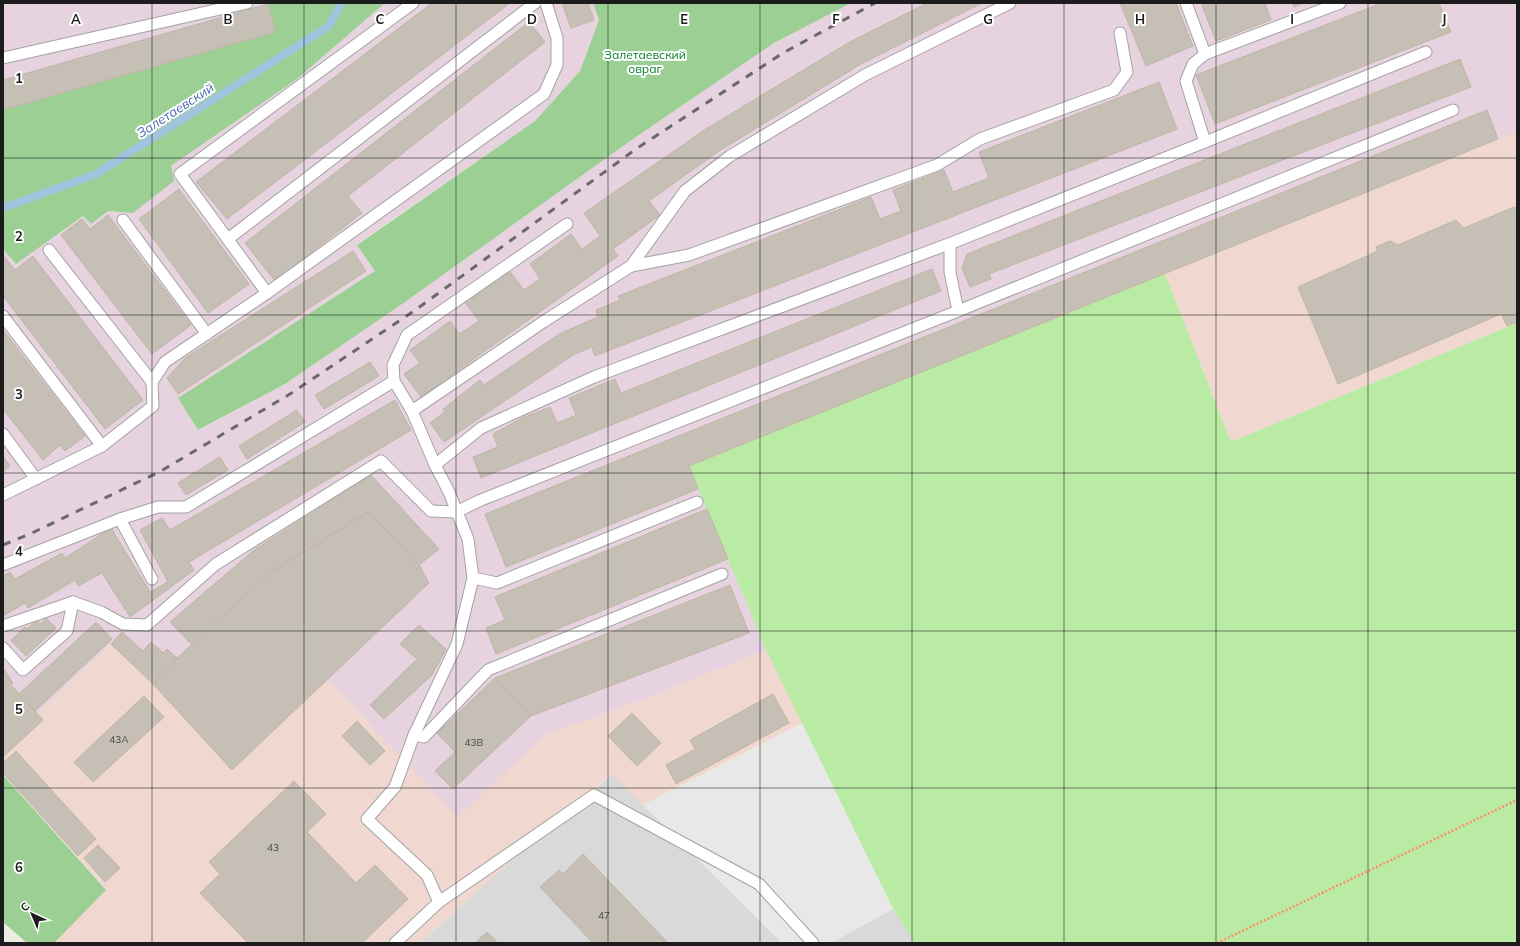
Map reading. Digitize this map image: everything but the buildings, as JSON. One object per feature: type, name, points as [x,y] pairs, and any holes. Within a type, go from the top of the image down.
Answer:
[{"type":"lane","points":[[3,58],[247,3]]},
{"type":"lane","points":[[267,293],[180,174],[413,3]]},
{"type":"lane","points":[[228,239],[535,3]]},
{"type":"lane","points":[[152,382],[166,362],[267,293],[544,94],[557,65],[558,38],[546,3]]},
{"type":"lane","points":[[631,266],[685,191],[730,156],[865,75],[1010,3]]},
{"type":"lane","points":[[1186,3],[1205,54]]},
{"type":"lane","points":[[1205,142],[1186,82],[1193,64],[1205,54],[1340,3]]},
{"type":"lane","points":[[412,411],[543,322],[631,266],[689,255],[937,165],[980,138],[1114,90],[1127,72],[1120,33]]},
{"type":"lane","points":[[435,464],[481,428],[594,377],[950,244],[1426,52]]},
{"type":"lane","points":[[3,626],[73,602],[101,612],[123,624],[147,625],[216,564],[381,461],[431,511],[456,512],[489,497],[958,310],[1452,110]]},
{"type":"lane","points":[[123,220],[207,334]]},
{"type":"lane","points":[[439,902],[427,876],[366,819],[396,787],[414,735],[457,644],[473,578],[468,539],[449,492],[412,411],[394,382],[393,365],[407,335],[567,224]]},
{"type":"lane","points":[[950,244],[950,272],[958,310]]},
{"type":"lane","points":[[3,495],[102,446],[153,406],[152,382],[48,250]]},
{"type":"lane","points":[[3,316],[102,446]]},
{"type":"lane","points":[[3,565],[120,519],[158,507],[186,507],[394,382]]},
{"type":"lane","points":[[3,434],[36,479]]},
{"type":"lane","points":[[473,578],[497,583],[698,502]]},
{"type":"lane","points":[[120,519],[152,579]]},
{"type":"lane","points":[[414,735],[424,737],[488,670],[722,574]]},
{"type":"lane","points":[[3,648],[23,670],[67,631],[73,602]]},
{"type":"lane","points":[[395,943],[439,902],[594,796],[759,884],[813,943]]},
{"type":"path","points":[[1217,943],[1517,800]]},
{"type":"shaded area","points":[[3,3],[270,3],[268,4],[276,32],[3,110]]},
{"type":"shaded area","points":[[385,3],[593,3],[599,20],[580,71],[535,121],[357,244],[375,271],[178,398],[199,430],[285,384],[405,302],[633,139],[774,43],[851,3],[1517,3],[1517,132],[689,465],[766,650],[634,703],[546,734],[458,817],[327,679],[429,583],[419,565],[369,512],[177,658],[153,684],[111,644],[37,714],[12,686],[3,694],[3,249],[16,264],[83,216],[91,224],[108,211],[133,213],[171,166],[297,79]]},
{"type":"shaded area","points":[[1517,132],[1517,323],[1231,442],[1165,274]]},
{"type":"shaded area","points":[[111,644],[153,684],[232,770],[327,679],[458,816],[546,734],[634,703],[766,650],[802,723],[643,805],[611,774],[505,866],[420,943],[54,943],[106,889],[3,775],[3,757],[43,720],[37,714]]},
{"type":"shaded area","points":[[802,723],[893,909],[831,943],[782,943],[643,805]]},
{"type":"shaded area","points":[[612,774],[782,943],[420,943],[505,866]]},
{"type":"shaded area","points":[[893,909],[915,943],[831,943]]},
{"type":"green space","points":[[385,3],[297,79],[171,166],[174,181],[133,213],[108,211],[91,224],[83,216],[16,264],[3,249],[3,110],[275,32],[268,4]]},
{"type":"green space","name":"Залетаевский овраг","points":[[593,3],[851,3],[774,43],[633,139],[405,302],[285,384],[198,430],[178,398],[375,271],[357,245],[535,121],[580,71],[599,20]]},
{"type":"green space","points":[[1165,274],[1231,442],[1517,323],[1517,943],[915,943],[893,909],[766,650],[689,466]]},
{"type":"green space","points":[[3,775],[106,890],[54,943],[27,943],[3,922]]},
{"type":"waterway","name":"Залетаевский","points":[[3,208],[96,174],[329,26],[341,3]]},
{"type":"railway","points":[[3,545],[32,533],[161,471],[290,394],[414,311],[636,149],[783,53],[875,3]]}]
